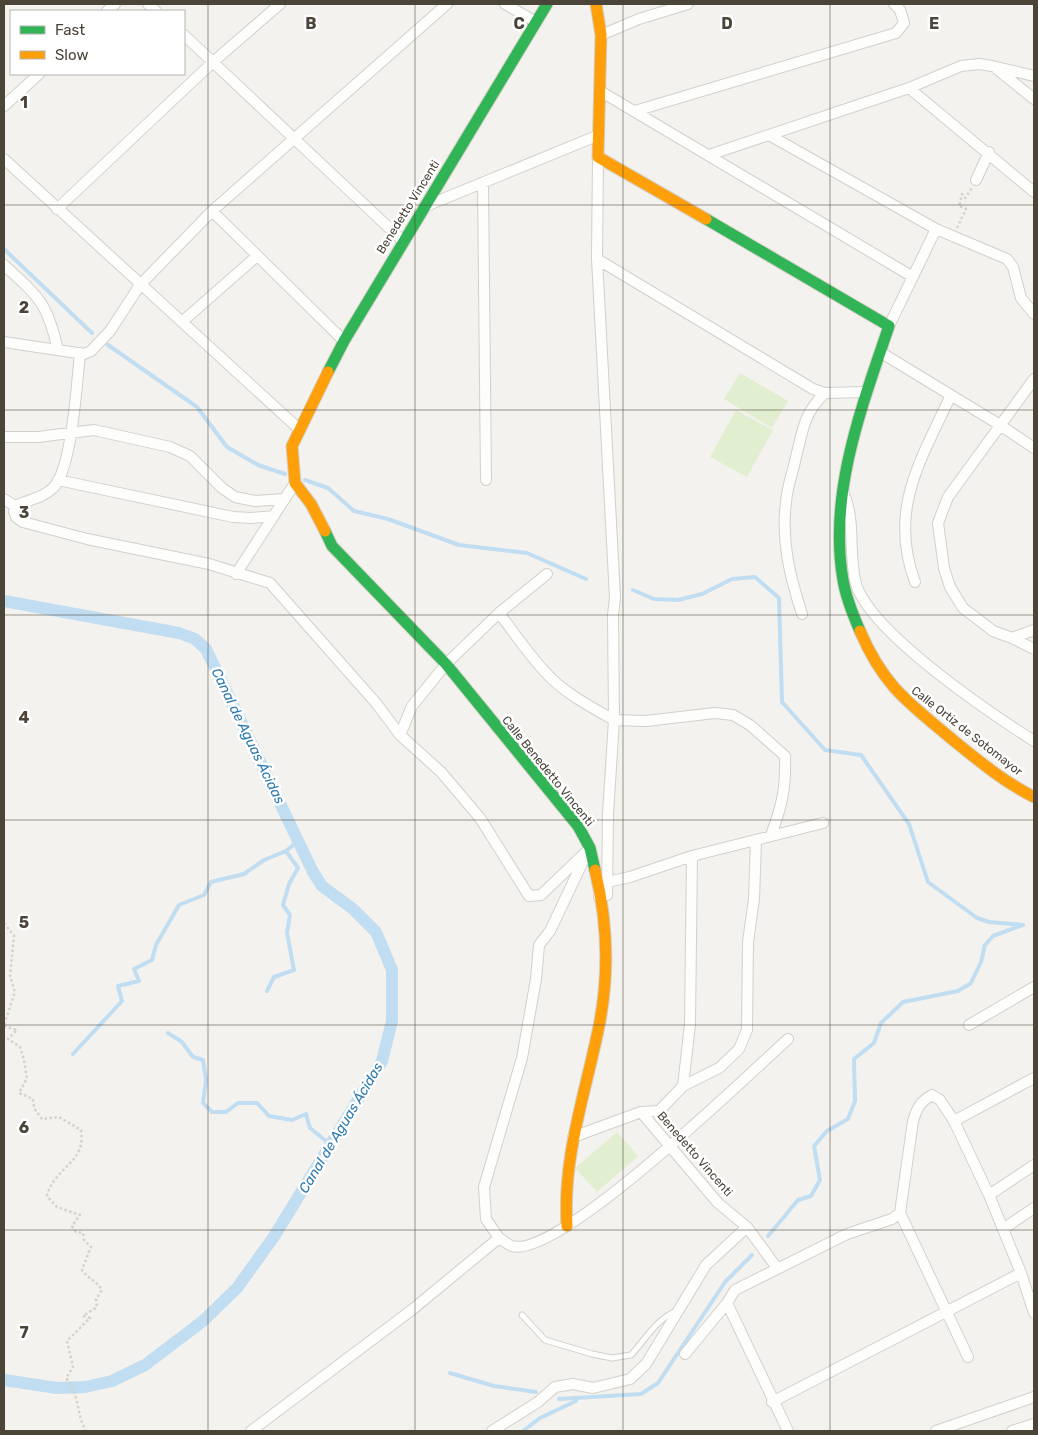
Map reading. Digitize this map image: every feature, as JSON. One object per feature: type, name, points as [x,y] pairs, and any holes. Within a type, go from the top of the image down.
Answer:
[{"type":"street","points":[[58,209],[213,62],[280,4]]},
{"type":"street","points":[[4,342],[80,353],[91,351],[110,331],[140,286],[212,211],[447,4]]},
{"type":"street","points":[[506,4],[536,22]]},
{"type":"street","name":"Benedetto Vincenti","points":[[299,429],[344,341],[547,4]]},
{"type":"street","points":[[596,4],[601,35],[597,259],[615,598],[613,615],[614,720],[608,814],[607,895],[599,897]]},
{"type":"street","points":[[601,35],[639,19],[688,4]]},
{"type":"street","points":[[635,111],[896,33],[904,23],[900,10],[894,4]]},
{"type":"street","points":[[185,36],[403,241]]},
{"type":"street","points":[[709,155],[909,88],[961,66],[979,64],[1034,76]]},
{"type":"street","points":[[992,66],[1034,99]]},
{"type":"street","points":[[4,106],[38,75]]},
{"type":"street","points":[[909,88],[989,152],[1034,192]]},
{"type":"street","points":[[600,92],[913,277]]},
{"type":"street","points":[[426,206],[599,135]]},
{"type":"street","points":[[769,135],[936,229],[1007,259],[1013,267],[1021,298],[1034,314]]},
{"type":"street","points":[[976,180],[989,152]]},
{"type":"street","points":[[598,157],[889,326]]},
{"type":"street","points":[[4,159],[140,286],[182,321],[299,429],[292,446],[295,484],[236,574]]},
{"type":"street","points":[[483,184],[486,480]]},
{"type":"street","points":[[212,211],[344,341]]},
{"type":"street","name":"Calle Ortiz de Sotomayor","points":[[936,229],[889,326],[866,392],[843,492],[840,539],[842,573],[848,601],[867,650],[887,680],[905,701],[1009,783],[1034,797]]},
{"type":"street","points":[[182,321],[257,256]]},
{"type":"street","points":[[597,259],[813,389],[825,393],[866,392]]},
{"type":"street","points":[[4,265],[39,296],[49,316],[58,350]]},
{"type":"street","points":[[880,352],[1000,425],[1034,448]]},
{"type":"street","points":[[15,506],[46,495],[58,480],[71,432],[80,353]]},
{"type":"street","points":[[1034,379],[948,497],[938,523],[944,568],[950,587],[963,608],[992,631],[1034,649]]},
{"type":"street","points":[[802,614],[789,574],[784,540],[786,501],[805,419],[812,406],[825,393]]},
{"type":"street","points":[[915,582],[905,541],[906,500],[912,480],[951,395]]},
{"type":"street","points":[[4,437],[38,438],[94,430],[170,447],[190,456],[222,488],[235,497],[255,501],[285,499]]},
{"type":"street","points":[[58,480],[233,517],[274,516]]},
{"type":"street","name":"Calle Benedetto Vincenti","points":[[295,484],[311,504],[332,546],[446,664],[578,826],[590,848],[605,942],[606,972],[600,1020],[573,1137],[565,1197],[567,1226]]},
{"type":"street","points":[[843,492],[851,517],[851,557],[857,585],[865,602],[906,648],[953,685],[1034,741]]},
{"type":"street","points":[[4,499],[15,506]]},
{"type":"street","points":[[15,506],[16,517],[23,522],[87,539],[209,564],[236,574],[270,583],[376,703],[400,735],[440,772],[480,818],[529,896],[541,895],[590,848]]},
{"type":"street","points":[[400,735],[412,706],[446,664],[500,613],[547,574]]},
{"type":"street","points":[[500,613],[538,664],[553,680],[579,700],[614,720],[646,721],[715,713],[733,715],[750,724],[785,756],[786,783],[783,802],[771,835]]},
{"type":"street","points":[[1012,638],[1034,630]]},
{"type":"street","points":[[607,882],[644,873],[692,856],[823,823]]},
{"type":"street","points":[[641,1112],[659,1110],[683,1086],[719,1068],[739,1049],[747,1030],[748,942],[754,899],[756,841]]},
{"type":"street","points":[[590,848],[550,931],[539,945],[536,979],[522,1058],[484,1187],[486,1219],[499,1238],[512,1246],[525,1245],[567,1226],[590,1212],[670,1146],[788,1039]]},
{"type":"street","points":[[683,1086],[690,1024],[692,856]]},
{"type":"street","points":[[969,1025],[1034,987]]},
{"type":"street","points":[[954,1121],[1034,1078]]},
{"type":"street","points":[[968,1357],[900,1213],[913,1121],[917,1108],[923,1100],[932,1095],[940,1100],[954,1121],[989,1195],[1021,1273],[1034,1313]]},
{"type":"street","name":"Benedetto Vincenti","points":[[573,1137],[641,1112],[718,1203],[747,1227],[777,1268]]},
{"type":"street","points":[[989,1195],[1034,1165]]},
{"type":"street","points":[[1003,1228],[1034,1208]]},
{"type":"street","points":[[685,1354],[726,1304],[735,1290],[847,1234],[892,1219],[900,1213]]},
{"type":"street","points":[[492,1431],[538,1402],[555,1387],[573,1384],[593,1388],[630,1379],[646,1364],[706,1265],[747,1227]]},
{"type":"street","points":[[251,1431],[406,1315],[499,1238]]},
{"type":"street","points":[[772,1402],[1021,1273]]},
{"type":"street","points":[[726,1304],[772,1402],[788,1431]]},
{"type":"street","points":[[936,1431],[1034,1397]]},
{"type":"street","points":[[1012,1431],[1034,1424]]},
{"type":"lane","points":[[522,1315],[545,1340],[612,1358],[631,1355],[660,1322],[670,1314],[680,1310]]},
{"type":"path","points":[[954,236],[966,209],[959,206],[962,194],[966,198],[976,180]]},
{"type":"path","points":[[4,924],[14,936],[10,976],[15,992],[4,1026],[17,1030],[8,1039],[20,1047],[27,1078],[19,1093],[33,1099],[34,1108],[42,1119],[59,1117],[81,1130],[83,1142],[79,1153],[49,1186],[47,1196],[58,1207],[80,1215],[72,1226],[76,1232],[83,1232],[84,1240],[92,1247],[82,1270],[88,1279],[98,1283],[102,1290],[96,1299],[97,1307],[82,1316],[90,1318],[67,1341],[74,1367],[66,1378],[74,1387],[82,1425],[86,1431]]},
{"type":"green space","points":[[740,373],[788,401],[772,428],[724,399]]},
{"type":"green space","points":[[736,410],[773,430],[747,477],[710,457]]},
{"type":"green space","points":[[617,1132],[638,1156],[597,1192],[575,1168]]},
{"type":"waterway","points":[[4,249],[92,333]]},
{"type":"waterway","points":[[108,345],[197,407],[227,447],[258,465],[285,474]]},
{"type":"waterway","points":[[305,480],[328,488],[354,511],[388,519],[459,545],[527,553],[586,579]]},
{"type":"waterway","points":[[633,590],[654,599],[678,600],[702,594],[732,579],[755,577],[779,598],[782,702],[825,750],[861,755],[909,824],[928,882],[977,918],[989,922],[1023,925]]},
{"type":"waterway","name":"Canal de Aguas Ácidas","points":[[4,601],[179,633],[195,639],[206,649],[313,872],[322,886],[353,909],[376,932],[392,970],[392,1021],[382,1061],[273,1238],[237,1288],[203,1321],[145,1365],[112,1381],[85,1387],[57,1388],[4,1380]]},
{"type":"waterway","points":[[73,1054],[122,1001],[118,986],[139,981],[134,969],[152,960],[156,945],[179,905],[204,895],[211,882],[244,874],[264,860],[286,851],[298,841]]},
{"type":"waterway","points":[[267,991],[274,977],[294,970],[287,933],[290,915],[283,905],[289,884],[298,868],[286,851]]},
{"type":"waterway","points":[[768,1236],[798,1200],[811,1196],[820,1180],[814,1146],[827,1131],[848,1119],[855,1101],[854,1059],[874,1043],[881,1023],[903,1002],[958,991],[971,983],[981,962],[985,945],[993,936],[1020,926]]},
{"type":"waterway","points":[[168,1033],[182,1042],[193,1057],[203,1060],[206,1080],[203,1103],[212,1112],[226,1112],[238,1103],[257,1103],[269,1116],[292,1120],[306,1114],[310,1128],[331,1145]]},
{"type":"waterway","points":[[559,1399],[641,1394],[658,1383],[725,1282],[752,1255]]},
{"type":"waterway","points":[[450,1373],[494,1386],[536,1392]]},
{"type":"waterway","points":[[523,1431],[540,1418],[576,1401]]},
{"type":"traffic: fast","points":[[328,372],[344,341],[547,4]]},
{"type":"traffic: fast","points":[[706,219],[889,326],[868,387],[850,451],[840,515],[840,548],[843,580],[852,613],[860,631]]},
{"type":"traffic: fast","points":[[325,531],[332,546],[446,664],[578,826],[590,848],[595,870]]},
{"type":"traffic: slow","points":[[596,4],[601,35],[598,157],[706,219]]},
{"type":"traffic: slow","points":[[325,531],[311,504],[295,483],[292,446],[328,372]]},
{"type":"traffic: slow","points":[[860,631],[878,666],[899,693],[992,771],[1034,797]]},
{"type":"traffic: slow","points":[[567,1226],[566,1200],[572,1148],[595,1046],[605,984],[604,926],[595,870]]}]
